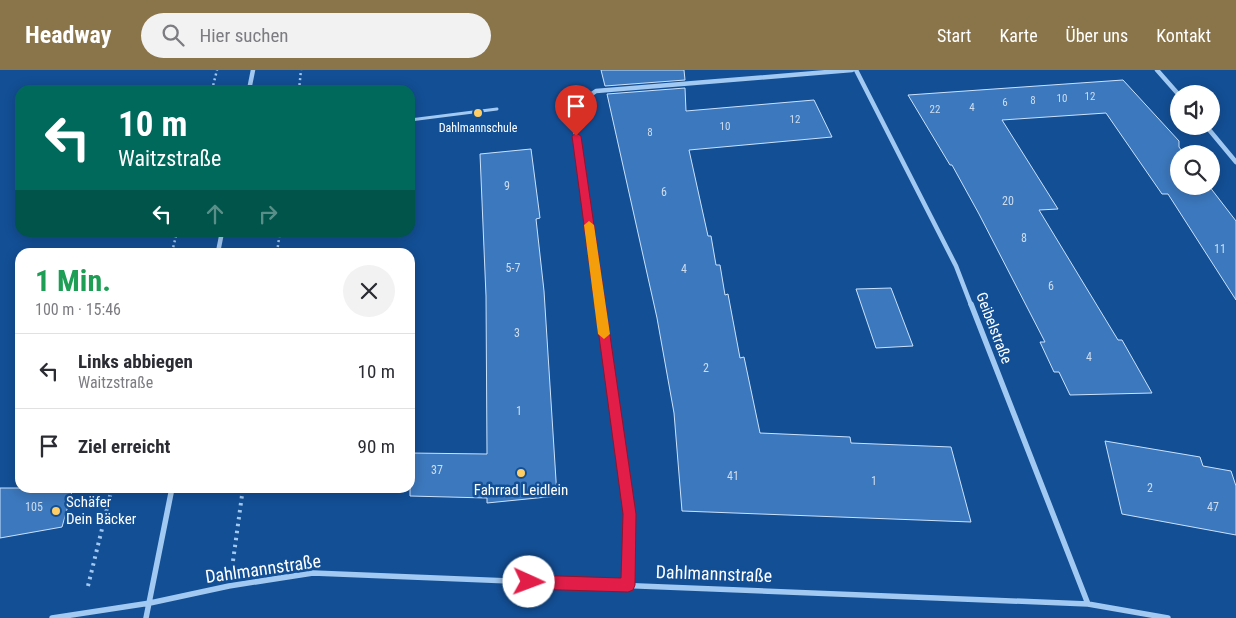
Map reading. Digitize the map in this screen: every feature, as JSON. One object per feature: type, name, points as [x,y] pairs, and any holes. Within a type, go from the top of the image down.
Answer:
[{"type":"street","points":[[249,85],[253,70]]},
{"type":"street","points":[[628,585],[629,514],[572,108],[596,91],[852,70]]},
{"type":"street","name":"Geibelstraße","points":[[856,70],[956,266],[1088,604]]},
{"type":"street","points":[[1157,70],[1170,85]]},
{"type":"street","points":[[1214,135],[1236,162]]},
{"type":"street","points":[[146,618],[171,493]]},
{"type":"street","name":"Dahlmannstraße","points":[[52,618],[150,603],[229,586],[313,573],[440,580],[628,585],[1088,604],[1168,618]]},
{"type":"lane","points":[[415,119],[497,109]]},
{"type":"path","points":[[213,85],[217,70]]},
{"type":"path","points":[[299,85],[301,70]]},
{"type":"path","points":[[88,586],[111,493]]},
{"type":"path","points":[[232,565],[242,493]]},
{"type":"building","points":[[601,70],[684,70],[685,80],[605,86]]},
{"type":"building","points":[[1123,80],[1170,131],[1170,135],[1173,135],[1179,141],[1179,145],[1170,145],[1170,195],[1216,195],[1236,221],[1236,300],[1168,194],[1162,194],[1106,113],[1002,120],[1058,209],[1039,210],[1118,340],[1122,340],[1152,393],[1070,395],[1059,372],[1054,372],[1040,342],[1045,342],[979,214],[952,165],[950,165],[908,95]]},
{"type":"building","points":[[685,88],[686,111],[814,100],[832,137],[689,150],[708,236],[711,236],[716,265],[720,265],[725,295],[728,294],[740,358],[744,357],[760,433],[850,437],[851,443],[951,447],[971,522],[682,511],[674,413],[657,318],[607,94]]},
{"type":"building","points":[[531,149],[540,218],[536,219],[544,291],[557,496],[487,503],[487,498],[410,496],[410,493],[415,493],[415,453],[487,454],[486,296],[480,154]]},
{"type":"building","points":[[891,288],[913,346],[876,348],[856,289]]},
{"type":"building","points":[[1105,441],[1200,457],[1203,466],[1231,471],[1236,486],[1236,535],[1122,514]]},
{"type":"building","points":[[0,488],[15,488],[15,493],[72,493],[62,527],[0,538]]},
{"type":"slow traffic","points":[[589,225],[604,334]]},
{"type":"place","name":"Dahlmannschule","points":[[478,113]]},
{"type":"place","name":"Fahrrad Leidlein","points":[[521,473]]},
{"type":"place","name":"Schäfer Dein Bäcker","points":[[56,511]]},
{"type":"route","points":[[529,582],[628,585],[629,514],[576,136]]}]
